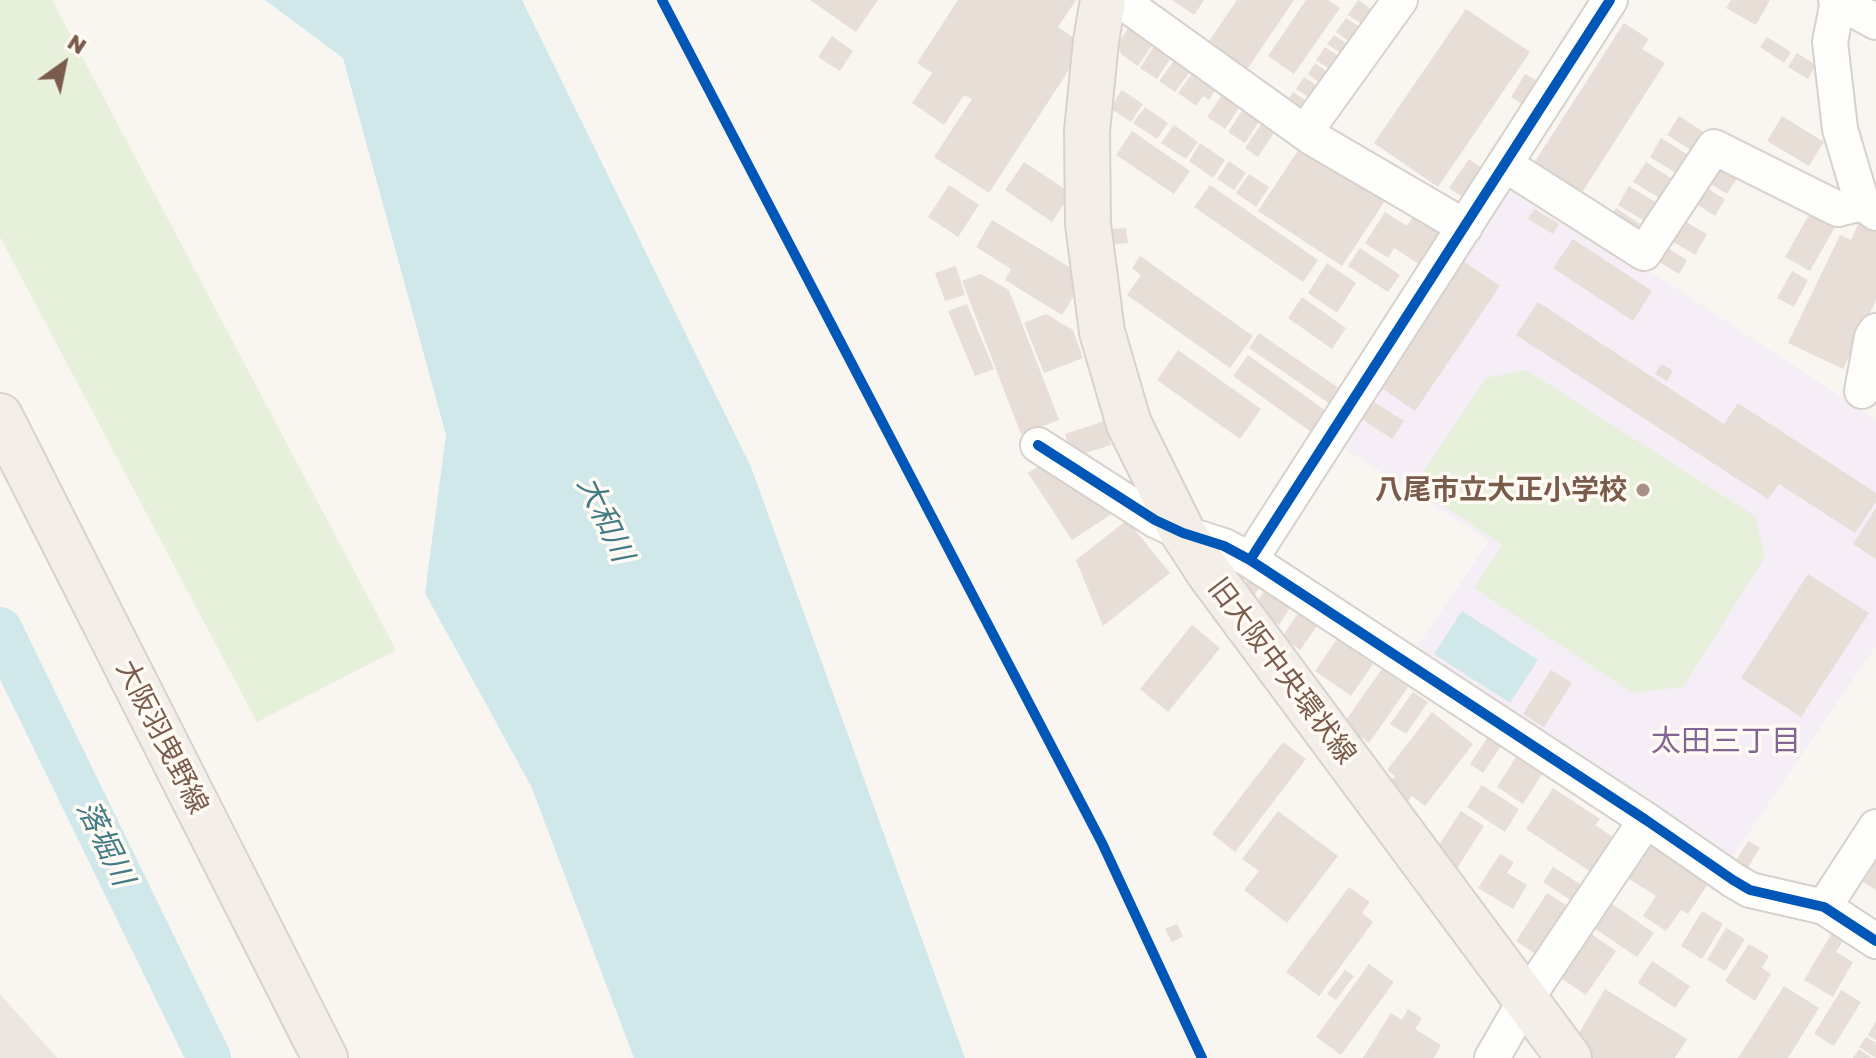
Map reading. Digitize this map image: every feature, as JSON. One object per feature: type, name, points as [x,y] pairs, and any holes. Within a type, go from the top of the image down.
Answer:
[{"type":"main road","name":"旧大阪中央環状線","points":[[1103,0],[1087,131],[1088,224],[1102,332],[1129,424],[1183,533],[1209,573],[1569,1058]]},
{"type":"main road","name":"大阪羽曳野線","points":[[0,416],[325,1058]]},
{"type":"street","points":[[1120,0],[1305,132],[1389,185],[1465,227]]},
{"type":"street","points":[[1305,132],[1400,0]]},
{"type":"street","points":[[1250,560],[1610,0]]},
{"type":"street","points":[[1506,165],[1644,253],[1714,147],[1838,209],[1869,208],[1840,129],[1830,42],[1837,1],[1876,22]]},
{"type":"street","points":[[1862,391],[1872,337],[1876,331]]},
{"type":"street","points":[[1038,445],[1155,520],[1224,546],[1250,560],[1750,890],[1824,907],[1876,941]]},
{"type":"street","points":[[1492,1058],[1526,999],[1646,820]]},
{"type":"street","points":[[1824,907],[1876,827]]},
{"type":"shaded area","name":"八尾市立大正小学校","points":[[1507,177],[1876,420],[1876,646],[1730,860],[1719,847],[1647,797],[1414,651],[1489,541],[1329,439]]},
{"type":"shaded area","points":[[0,994],[57,1058],[0,1058]]},
{"type":"green space","points":[[0,0],[52,0],[396,650],[257,722],[0,237]]},
{"type":"green space","points":[[1526,370],[1755,516],[1765,557],[1683,687],[1632,693],[1474,588],[1502,545],[1414,486],[1486,378]]},
{"type":"water","name":"大和川","points":[[265,0],[522,0],[751,467],[965,1058],[634,1058],[531,786],[425,593],[446,435],[343,58]]},
{"type":"water","points":[[1462,611],[1538,660],[1510,703],[1434,654]]},
{"type":"building","points":[[810,0],[878,0],[856,32]]},
{"type":"building","points":[[958,0],[1076,0],[1058,27],[1085,45],[989,193],[934,157],[972,99],[964,95],[944,125],[912,103],[932,73],[917,63]]},
{"type":"building","points":[[1172,0],[1204,0],[1194,15]]},
{"type":"building","points":[[1237,0],[1294,0],[1244,74],[1205,47]]},
{"type":"building","points":[[1306,0],[1328,0],[1340,8],[1294,74],[1268,56]]},
{"type":"building","points":[[1358,0],[1382,17],[1373,31],[1348,15]]},
{"type":"building","points":[[1731,0],[1770,0],[1756,25],[1726,8]]},
{"type":"building","points":[[1466,9],[1530,52],[1438,187],[1374,143]]},
{"type":"building","points":[[1346,18],[1370,34],[1360,49],[1336,32]]},
{"type":"building","points":[[1624,23],[1649,39],[1642,49],[1665,63],[1581,194],[1534,163]]},
{"type":"building","points":[[1131,24],[1155,41],[1138,66],[1122,55],[1117,45]]},
{"type":"building","points":[[1334,35],[1358,51],[1351,60],[1327,44]]},
{"type":"building","points":[[832,36],[853,51],[840,71],[818,57]]},
{"type":"building","points":[[1767,37],[1791,52],[1784,63],[1760,47]]},
{"type":"building","points":[[1156,43],[1173,54],[1157,79],[1140,68]]},
{"type":"building","points":[[1325,47],[1349,63],[1340,76],[1316,60]]},
{"type":"building","points":[[1797,53],[1816,65],[1808,79],[1788,67]]},
{"type":"building","points":[[1176,58],[1192,69],[1175,92],[1159,81]]},
{"type":"building","points":[[1315,63],[1337,79],[1329,90],[1308,74]]},
{"type":"building","points":[[1194,71],[1218,87],[1209,100],[1203,96],[1196,106],[1178,93]]},
{"type":"building","points":[[1525,74],[1538,81],[1523,105],[1511,97]]},
{"type":"building","points":[[1304,77],[1327,92],[1319,104],[1296,89]]},
{"type":"building","points":[[1122,90],[1143,104],[1131,122],[1110,108]]},
{"type":"building","points":[[1224,92],[1242,103],[1225,129],[1207,117]]},
{"type":"building","points":[[1293,92],[1316,107],[1307,120],[1285,105]]},
{"type":"building","points":[[1246,105],[1262,117],[1245,143],[1228,132]]},
{"type":"building","points":[[1145,107],[1168,123],[1157,139],[1133,123]]},
{"type":"building","points":[[1679,116],[1705,133],[1694,152],[1667,135]]},
{"type":"building","points":[[1782,116],[1824,142],[1809,166],[1767,141]]},
{"type":"building","points":[[1264,120],[1277,128],[1258,157],[1245,148]]},
{"type":"building","points":[[1174,125],[1198,142],[1186,159],[1161,143]]},
{"type":"building","points":[[1132,131],[1190,171],[1174,194],[1116,155]]},
{"type":"building","points":[[1661,138],[1693,158],[1681,176],[1650,157]]},
{"type":"building","points":[[1200,143],[1225,160],[1213,178],[1189,161]]},
{"type":"building","points":[[1301,146],[1385,201],[1342,266],[1258,211]]},
{"type":"building","points":[[1469,159],[1492,175],[1472,203],[1449,188]]},
{"type":"building","points":[[1714,160],[1739,175],[1727,194],[1703,179]]},
{"type":"building","points":[[1229,161],[1246,173],[1234,190],[1217,179]]},
{"type":"building","points":[[1024,162],[1071,193],[1052,222],[1005,190]]},
{"type":"building","points":[[1646,162],[1674,180],[1661,199],[1633,182]]},
{"type":"building","points":[[1249,174],[1269,187],[1256,207],[1236,193]]},
{"type":"building","points":[[1698,183],[1725,199],[1715,216],[1688,199]]},
{"type":"building","points":[[949,185],[979,205],[958,237],[928,217]]},
{"type":"building","points":[[1210,185],[1318,260],[1303,282],[1194,207]]},
{"type":"building","points":[[1629,186],[1660,205],[1648,223],[1618,205]]},
{"type":"building","points":[[1616,208],[1640,224],[1629,240],[1605,223]]},
{"type":"building","points":[[1534,209],[1559,224],[1553,234],[1528,219]]},
{"type":"building","points":[[1385,212],[1407,226],[1416,212],[1445,230],[1422,266],[1394,248],[1388,258],[1365,243]]},
{"type":"building","points":[[1810,213],[1835,227],[1810,271],[1785,257]]},
{"type":"building","points":[[1679,218],[1707,234],[1695,255],[1667,238]]},
{"type":"building","points":[[992,220],[1076,271],[1080,286],[1062,315],[1005,280],[1011,269],[976,247]]},
{"type":"building","points":[[1860,220],[1876,228],[1876,300],[1843,369],[1788,343],[1840,235],[1851,240]]},
{"type":"building","points":[[1126,228],[1128,243],[1114,244],[1112,229]]},
{"type":"building","points":[[1573,239],[1652,291],[1633,321],[1553,268]]},
{"type":"building","points":[[1661,244],[1687,260],[1679,274],[1653,258]]},
{"type":"building","points":[[1360,248],[1400,275],[1388,292],[1348,266]]},
{"type":"building","points":[[1140,256],[1253,336],[1230,368],[1127,295],[1141,275],[1132,268]]},
{"type":"building","points":[[1463,261],[1500,286],[1415,411],[1379,386]]},
{"type":"building","points":[[1327,263],[1356,283],[1337,313],[1308,293]]},
{"type":"building","points":[[956,266],[965,295],[945,301],[935,273]]},
{"type":"building","points":[[1792,271],[1808,280],[1794,307],[1777,298]]},
{"type":"building","points":[[981,274],[1009,290],[1059,420],[1021,434],[962,281]]},
{"type":"building","points":[[1302,297],[1346,328],[1332,349],[1288,318]]},
{"type":"building","points":[[1538,302],[1724,424],[1738,403],[1876,493],[1876,502],[1855,533],[1779,484],[1768,499],[1516,335]]},
{"type":"building","points":[[967,304],[994,369],[975,376],[948,311]]},
{"type":"building","points":[[1046,314],[1073,330],[1083,358],[1044,373],[1024,323]]},
{"type":"building","points":[[1259,333],[1343,391],[1333,406],[1249,348]]},
{"type":"building","points":[[1178,350],[1261,409],[1240,439],[1157,380]]},
{"type":"building","points":[[1248,355],[1329,413],[1314,434],[1233,376]]},
{"type":"building","points":[[1662,364],[1673,371],[1667,381],[1655,374]]},
{"type":"building","points":[[1374,402],[1404,421],[1392,439],[1362,419]]},
{"type":"building","points":[[1104,421],[1111,445],[1073,457],[1065,434]]},
{"type":"building","points":[[1046,461],[1119,509],[1072,540],[1028,473]]},
{"type":"building","points":[[1876,508],[1876,559],[1853,544]]},
{"type":"building","points":[[1127,520],[1170,573],[1103,626],[1076,560]]},
{"type":"building","points":[[1808,574],[1869,613],[1801,717],[1741,678]]},
{"type":"building","points":[[1250,577],[1261,585],[1252,598],[1240,590]]},
{"type":"building","points":[[1264,591],[1290,608],[1279,625],[1253,608]]},
{"type":"building","points":[[1299,612],[1318,625],[1300,650],[1282,637]]},
{"type":"building","points":[[1192,625],[1220,648],[1168,712],[1140,689]]},
{"type":"building","points":[[1337,639],[1373,664],[1351,696],[1315,671]]},
{"type":"building","points":[[1382,669],[1408,687],[1369,743],[1343,724]]},
{"type":"building","points":[[1551,670],[1572,683],[1544,727],[1523,714]]},
{"type":"building","points":[[1413,692],[1428,702],[1406,734],[1390,724]]},
{"type":"building","points":[[1432,712],[1473,744],[1425,806],[1412,796],[1407,802],[1387,786],[1395,776],[1387,770]]},
{"type":"building","points":[[1488,737],[1501,746],[1483,773],[1470,764]]},
{"type":"building","points":[[1283,742],[1306,759],[1235,852],[1212,834]]},
{"type":"building","points":[[1516,757],[1542,774],[1523,804],[1497,787]]},
{"type":"building","points":[[1482,785],[1519,809],[1505,832],[1467,807]]},
{"type":"building","points":[[1553,788],[1600,819],[1595,825],[1613,837],[1591,872],[1526,829]]},
{"type":"building","points":[[1278,811],[1338,856],[1287,923],[1244,890],[1259,871],[1242,859]]},
{"type":"building","points":[[1461,811],[1484,826],[1456,870],[1437,848]]},
{"type":"building","points":[[1648,836],[1712,878],[1688,914],[1681,910],[1666,931],[1643,916],[1656,896],[1623,875]]},
{"type":"building","points":[[1748,841],[1760,848],[1745,872],[1733,865]]},
{"type":"building","points":[[1500,854],[1514,862],[1507,873],[1527,885],[1513,909],[1478,888]]},
{"type":"building","points":[[1876,862],[1876,890],[1863,882]]},
{"type":"building","points":[[1553,867],[1588,889],[1578,905],[1543,882]]},
{"type":"building","points":[[1349,887],[1370,902],[1362,913],[1373,922],[1319,996],[1286,972]]},
{"type":"building","points":[[1547,893],[1574,910],[1542,958],[1516,941]]},
{"type":"building","points":[[1608,901],[1654,933],[1637,957],[1591,926]]},
{"type":"building","points":[[1702,911],[1723,924],[1702,959],[1681,946]]},
{"type":"building","points":[[1177,924],[1183,936],[1172,942],[1165,929]]},
{"type":"building","points":[[1726,928],[1745,939],[1725,971],[1707,960]]},
{"type":"building","points":[[1587,931],[1616,951],[1586,995],[1558,976]]},
{"type":"building","points":[[1833,931],[1845,938],[1836,952],[1853,962],[1833,997],[1804,980]]},
{"type":"building","points":[[1749,944],[1769,956],[1762,968],[1771,974],[1755,1001],[1725,981]]},
{"type":"building","points":[[1652,961],[1690,986],[1675,1008],[1638,983]]},
{"type":"building","points":[[1369,964],[1394,982],[1341,1055],[1316,1037]]},
{"type":"building","points":[[1345,970],[1354,976],[1336,1000],[1327,994]]},
{"type":"building","points":[[1784,986],[1819,1008],[1788,1058],[1738,1058]]},
{"type":"building","points":[[1605,989],[1687,1039],[1675,1058],[1593,1058],[1572,1045]]},
{"type":"building","points":[[1841,990],[1861,1002],[1834,1046],[1814,1034]]},
{"type":"building","points":[[1408,1009],[1422,1018],[1415,1029],[1441,1045],[1434,1058],[1363,1058],[1391,1013],[1402,1020]]},
{"type":"building","points":[[1876,1021],[1876,1040],[1868,1035]]},
{"type":"building","points":[[1866,1037],[1876,1043],[1876,1058],[1859,1047]]},
{"type":"building","points":[[1859,1049],[1872,1058],[1853,1058]]},
{"type":"waterway","name":"落堀川","points":[[0,629],[209,1058]]},
{"type":"cycle path","points":[[662,0],[1102,843],[1202,1058]]},
{"type":"cycle path","points":[[1250,560],[1610,0]]},
{"type":"cycle path","points":[[1038,445],[1155,520],[1224,546],[1250,560],[1733,880],[1750,890],[1824,907],[1876,941]]},
{"type":"place","name":"八尾市立大正小学校","points":[[1643,490]]},
{"type":"district","name":"太田三丁目","points":[[1726,741]]}]
